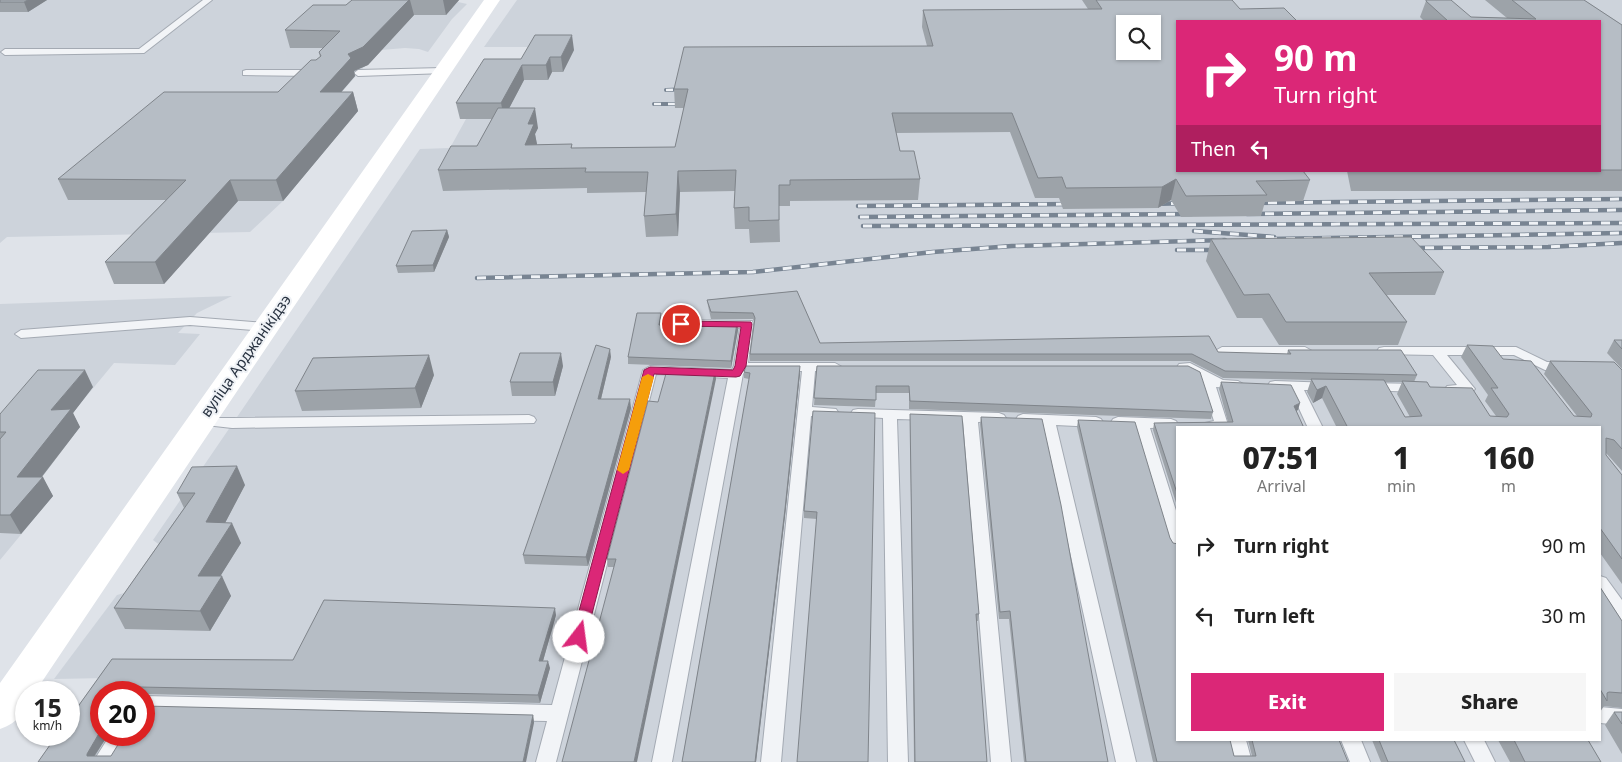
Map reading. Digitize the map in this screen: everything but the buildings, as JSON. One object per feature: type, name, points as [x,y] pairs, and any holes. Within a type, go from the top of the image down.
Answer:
[{"type":"main road","name":"вуліца Арджанікідзэ","points":[[0,713],[492,0]]},
{"type":"lane","points":[[5,52],[142,52],[208,0]]},
{"type":"lane","points":[[358,73],[443,71]]},
{"type":"lane","points":[[246,73],[321,73]]},
{"type":"lane","points":[[21,334],[190,322],[267,327]]},
{"type":"lane","points":[[662,762],[747,324],[681,324]]},
{"type":"lane","points":[[1222,351],[1320,351]]},
{"type":"lane","points":[[1369,351],[1516,351],[1545,366],[1582,366]]},
{"type":"lane","points":[[1438,351],[1479,404]]},
{"type":"lane","points":[[1516,351],[1534,374]]},
{"type":"lane","points":[[771,762],[809,367]]},
{"type":"lane","points":[[546,762],[650,370],[848,367]]},
{"type":"lane","points":[[1171,367],[1190,368],[1220,384],[1340,387]]},
{"type":"lane","points":[[1206,377],[1223,426]]},
{"type":"lane","points":[[1295,386],[1315,426]]},
{"type":"lane","points":[[1358,387],[1468,389]]},
{"type":"lane","points":[[1385,388],[1394,404]]},
{"type":"lane","points":[[805,411],[1207,426]]},
{"type":"lane","points":[[890,414],[898,762]]},
{"type":"lane","points":[[970,417],[1001,762]]},
{"type":"lane","points":[[202,421],[232,423],[529,420]]},
{"type":"lane","points":[[1048,420],[1126,762]]},
{"type":"lane","points":[[1141,423],[1176,538]]},
{"type":"lane","points":[[1601,583],[1622,614]]},
{"type":"lane","points":[[155,704],[559,713]]},
{"type":"lane","points":[[1601,715],[1622,717]]},
{"type":"lane","points":[[1236,741],[1242,762]]},
{"type":"lane","points":[[1351,741],[1360,762]]},
{"type":"lane","points":[[1474,741],[1485,762]]},
{"type":"lane","points":[[104,762],[113,746]]},
{"type":"shaded area","points":[[0,0],[459,0],[458,2],[467,4],[452,19],[428,52],[405,48],[381,50],[363,68],[325,111],[358,111],[283,201],[250,232],[7,237],[0,243]]},
{"type":"shaded area","points":[[517,0],[1622,0],[1622,762],[49,762],[60,746],[80,746],[80,717],[90,703],[90,746],[155,746],[155,681],[105,681],[107,678],[54,679],[117,595],[156,584],[174,556],[153,540],[420,149],[450,148],[466,119],[524,74],[538,47],[484,47]]},
{"type":"shaded area","points":[[232,296],[197,313],[178,333],[200,334],[175,365],[114,363],[61,427],[0,451],[0,304]]},
{"type":"shaded area","points":[[0,495],[53,496],[0,560]]},
{"type":"railway","points":[[666,90],[689,89]]},
{"type":"railway","points":[[654,104],[689,104]]},
{"type":"railway","points":[[1250,203],[1622,199]]},
{"type":"railway","points":[[1153,204],[1188,203]]},
{"type":"railway","points":[[858,206],[1075,204]]},
{"type":"railway","points":[[1247,214],[1622,210]]},
{"type":"railway","points":[[860,217],[1192,214]]},
{"type":"railway","points":[[863,226],[1622,223]]},
{"type":"railway","points":[[1194,231],[1274,237]]},
{"type":"railway","points":[[1268,239],[1622,233]]},
{"type":"railway","points":[[477,278],[753,272],[933,252],[1012,246],[1225,240]]},
{"type":"railway","points":[[1407,248],[1548,247],[1622,243]]},
{"type":"railway","points":[[1177,250],[1222,250]]},
{"type":"slow traffic","points":[[623,470],[648,377]]},
{"type":"route","points":[[579,637],[650,370],[736,374],[741,366],[747,324],[681,324]]}]
